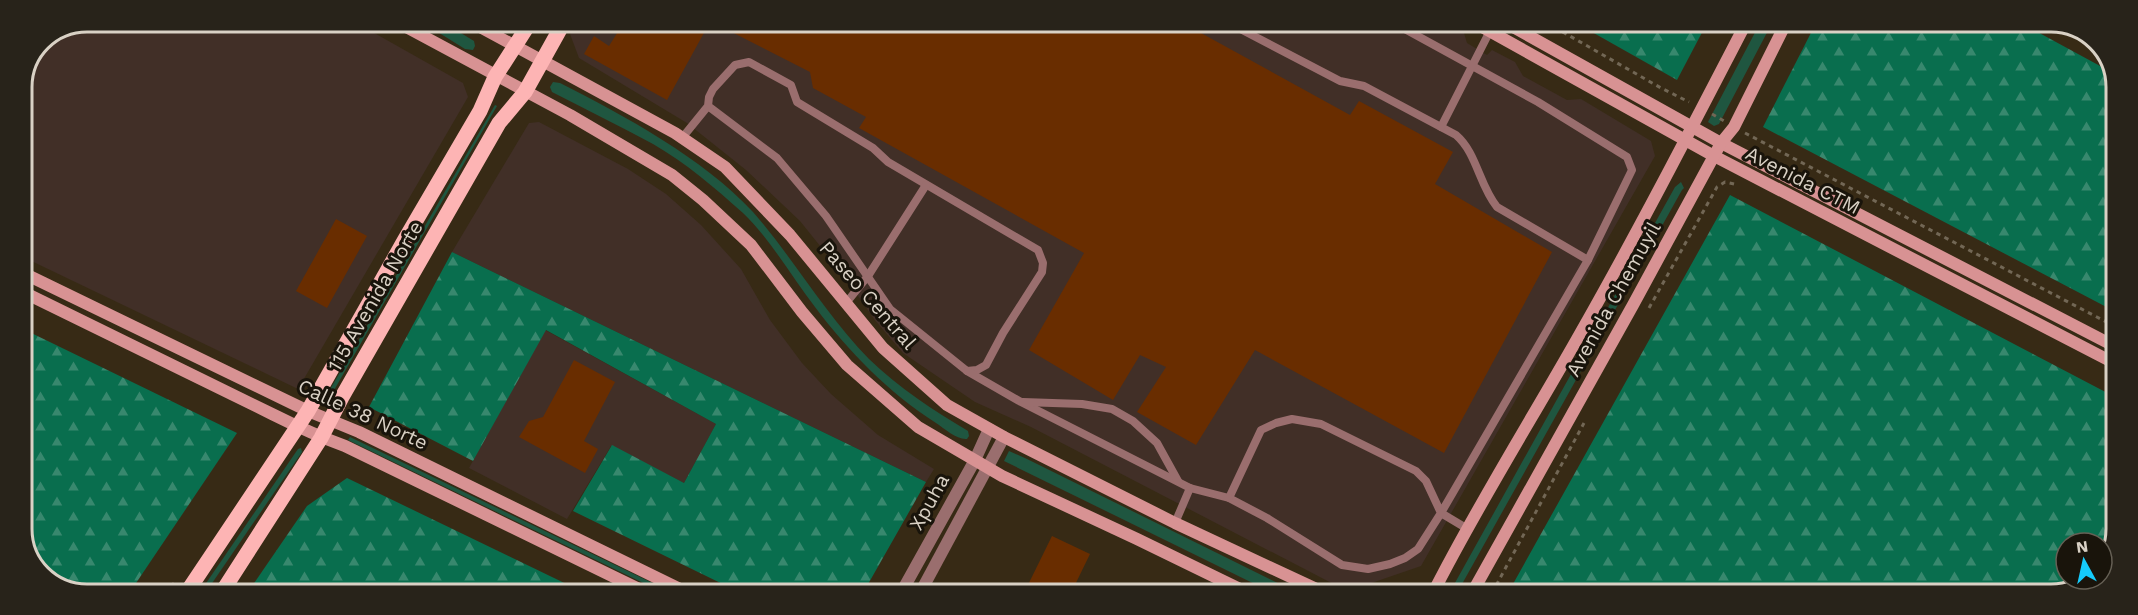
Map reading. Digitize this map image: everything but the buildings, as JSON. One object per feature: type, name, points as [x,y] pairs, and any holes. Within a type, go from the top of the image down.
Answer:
[{"type":"main road","points":[[415,32],[495,77],[570,115],[672,175],[703,200],[751,245],[802,312],[847,365],[918,427],[987,468],[1229,584]]},
{"type":"main road","name":"Paseo Central","points":[[488,32],[682,138],[725,167],[790,235],[883,348],[947,405],[1004,437],[1175,523],[1306,584]]},
{"type":"main road","points":[[515,47],[524,32]]},
{"type":"main road","name":"115 Avenida Norte","points":[[227,584],[321,438],[329,419],[499,123],[525,92],[558,32]]},
{"type":"main road","name":"Avenida CTM","points":[[1501,32],[1714,156],[2106,359]]},
{"type":"main road","name":"Avenida CTM","points":[[1524,32],[1721,143],[2106,342]]},
{"type":"main road","name":"Avenida Chemuyil","points":[[1438,584],[1466,528],[1586,323],[1665,182],[1741,32]]},
{"type":"main road","name":"Avenida Chemuyil","points":[[1477,584],[1721,143],[1734,127],[1782,32]]},
{"type":"main road","name":"115 Avenida Norte","points":[[193,584],[308,411],[480,111],[495,77],[515,47]]},
{"type":"main road","name":"Calle 38 Norte","points":[[32,277],[671,584]]},
{"type":"main road","name":"Calle 38 Norte","points":[[32,296],[278,417],[299,425],[321,438],[345,446],[629,584]]},
{"type":"street","name":"Xpuha","points":[[906,584],[975,460],[989,429]]},
{"type":"street","name":"Xpuha","points":[[925,584],[1004,437]]},
{"type":"lane","points":[[1246,32],[1340,81],[1364,86],[1456,135],[1464,142],[1485,190],[1497,207],[1588,260]]},
{"type":"lane","points":[[708,106],[777,158],[826,216],[890,309],[967,371],[1021,402],[1190,489],[1229,498],[1267,518],[1342,565],[1368,568],[1397,561],[1418,549],[1588,260],[1632,170],[1627,157],[1538,102],[1410,32]]},
{"type":"lane","points":[[1441,127],[1490,32]]},
{"type":"lane","points":[[682,138],[708,106],[713,89],[735,65],[749,62],[791,85],[797,102],[873,148],[888,162],[1038,250],[1043,263],[1042,272],[986,365],[977,370],[967,371]]},
{"type":"lane","points":[[846,303],[868,276],[926,184]]},
{"type":"lane","points":[[1021,402],[1082,404],[1112,410],[1133,421],[1157,443],[1178,482]]},
{"type":"lane","points":[[1229,498],[1261,430],[1292,419],[1321,424],[1416,471],[1426,481],[1441,513],[1466,528]]},
{"type":"lane","points":[[1175,523],[1190,489]]},
{"type":"path","points":[[1563,32],[1690,102]]},
{"type":"path","points":[[1712,114],[2106,322]]},
{"type":"path","points":[[1647,310],[1717,187],[1725,182]]},
{"type":"path","points":[[1497,584],[1586,419]]},
{"type":"shaded area","points":[[87,32],[373,32],[463,83],[468,97],[298,389],[32,261],[33,76],[41,56],[56,41],[76,33]]},
{"type":"shaded area","points":[[571,32],[1462,32],[1467,43],[1487,55],[1492,50],[1515,62],[1523,76],[1567,100],[1581,99],[1651,141],[1655,156],[1421,566],[1369,584],[1333,584],[1031,427],[975,402],[903,353],[874,319],[845,277],[800,221],[746,170],[687,123],[579,58],[570,34]]},
{"type":"shaded area","points":[[539,122],[628,169],[666,194],[701,225],[741,269],[770,320],[802,363],[831,394],[878,435],[934,469],[926,482],[452,252],[529,123]]},
{"type":"shaded area","points":[[545,330],[716,424],[684,483],[611,446],[567,519],[469,468]]},
{"type":"green space","points":[[438,32],[459,32],[474,41],[473,50],[465,49]]},
{"type":"green space","points":[[1592,32],[1702,32],[1677,80]]},
{"type":"green space","points":[[1755,32],[1767,32],[1719,124],[1714,126],[1708,122]]},
{"type":"green space","points":[[1811,32],[2038,32],[2104,69],[2106,83],[2106,307],[1763,127]]},
{"type":"green space","points":[[553,82],[560,83],[636,124],[687,156],[733,192],[768,230],[838,324],[869,359],[892,380],[968,431],[967,439],[951,434],[918,411],[870,370],[828,324],[763,235],[722,194],[665,151],[552,92],[550,87]]},
{"type":"green space","points":[[495,105],[497,106],[331,395],[328,393]]},
{"type":"green space","points":[[1681,182],[1684,188],[1462,584],[1454,584],[1675,187]]},
{"type":"green space","points":[[1730,195],[2106,392],[2106,531],[2054,531],[2054,584],[1513,584]]},
{"type":"green space","points":[[452,252],[926,482],[868,584],[723,584],[573,511],[612,445],[684,483],[716,424],[546,330],[473,461],[369,407]]},
{"type":"green space","points":[[32,333],[237,433],[135,584],[72,582],[53,572],[39,556],[32,532]]},
{"type":"green space","points":[[350,437],[654,584],[645,584],[348,440]]},
{"type":"green space","points":[[301,448],[302,452],[211,584],[205,584],[298,449]]},
{"type":"green space","points":[[1009,451],[1027,459],[1280,584],[1255,584],[1004,461]]},
{"type":"green space","points":[[347,478],[566,584],[253,584],[307,506]]}]
